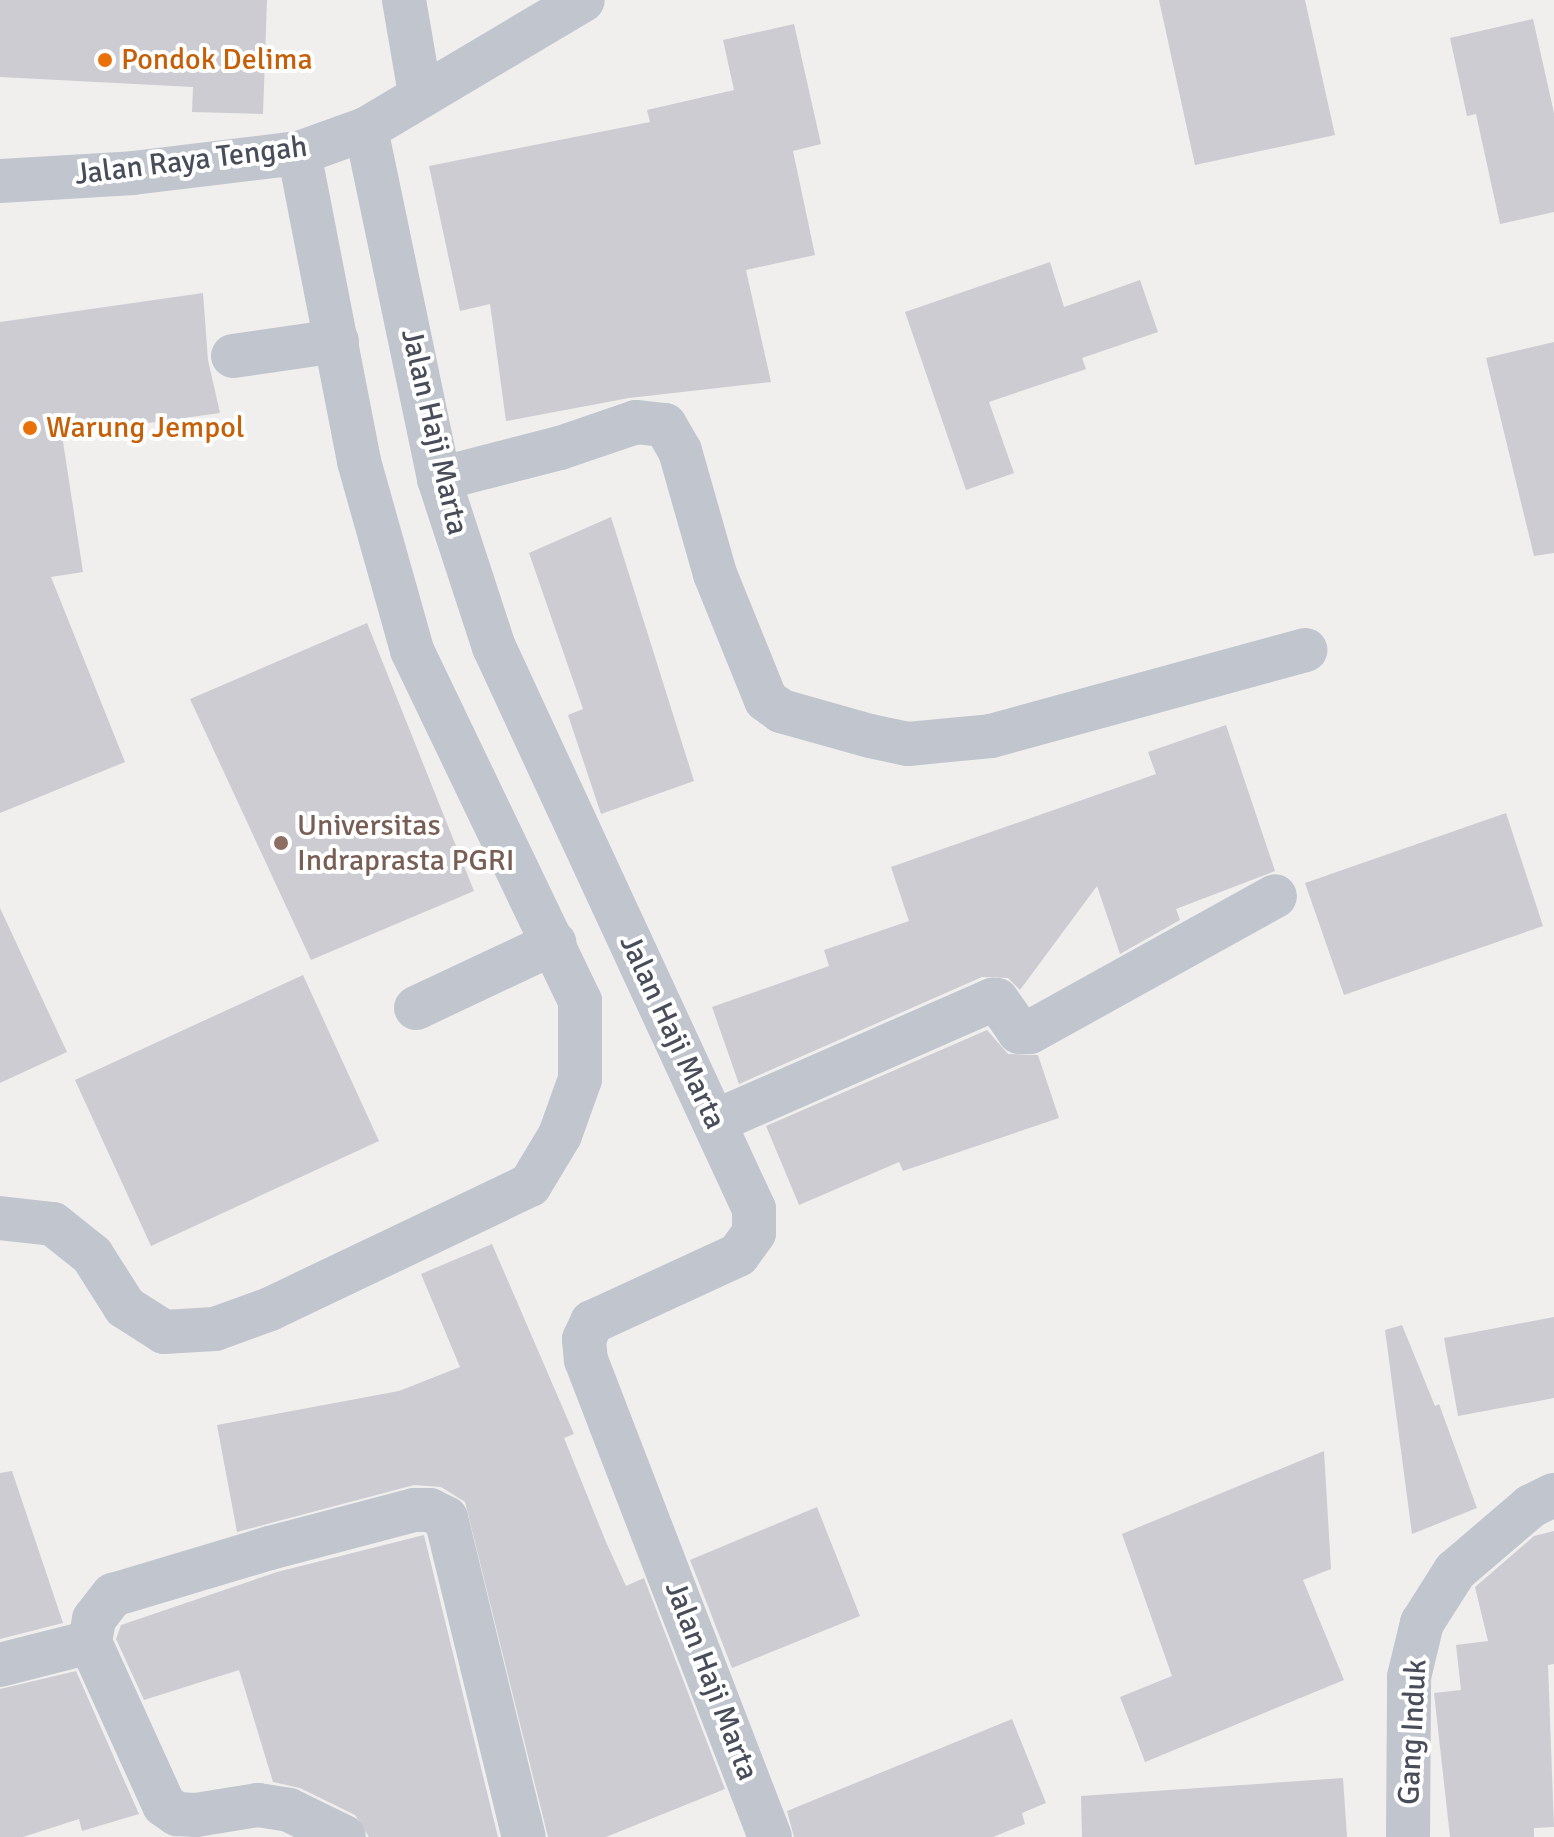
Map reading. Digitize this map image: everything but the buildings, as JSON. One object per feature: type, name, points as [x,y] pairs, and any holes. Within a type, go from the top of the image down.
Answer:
[{"type":"street","points":[[404,0],[420,94]]},
{"type":"street","name":"Jalan Raya Tengah","points":[[0,181],[133,173],[299,153],[366,129],[420,94],[583,0]]},
{"type":"street","name":"Jalan Haji Marta","points":[[366,129],[439,479],[494,647],[754,1209],[754,1233],[738,1255],[592,1322],[585,1349],[770,1837]]},
{"type":"street","points":[[0,1218],[53,1224],[92,1255],[125,1307],[164,1332],[215,1329],[270,1309],[530,1185],[560,1135],[580,1079],[580,1001],[412,650],[359,461],[299,153]]},
{"type":"street","points":[[233,356],[337,341]]},
{"type":"street","points":[[439,479],[560,448],[636,422],[665,425],[680,451],[715,574],[766,700],[781,711],[908,744],[991,736],[1305,650]]},
{"type":"street","points":[[714,1122],[992,1000],[997,1000],[1019,1032],[1030,1032],[1275,896]]},
{"type":"street","points":[[416,1008],[554,943]]},
{"type":"street","name":"Gang Induk","points":[[1408,1837],[1409,1677],[1422,1623],[1455,1571],[1531,1506],[1554,1495]]},
{"type":"street","points":[[344,1837],[289,1810],[258,1805],[196,1815],[177,1814],[164,1805],[90,1642],[94,1619],[113,1595],[270,1548],[430,1510],[446,1518],[524,1837]]},
{"type":"street","points":[[0,1665],[90,1642]]},
{"type":"place","name":"Pondok Delima","points":[[105,60]]},
{"type":"place","name":"Warung Jempol","points":[[30,428]]},
{"type":"place","name":"Universitas Indraprasta PGRI","points":[[281,843]]}]
